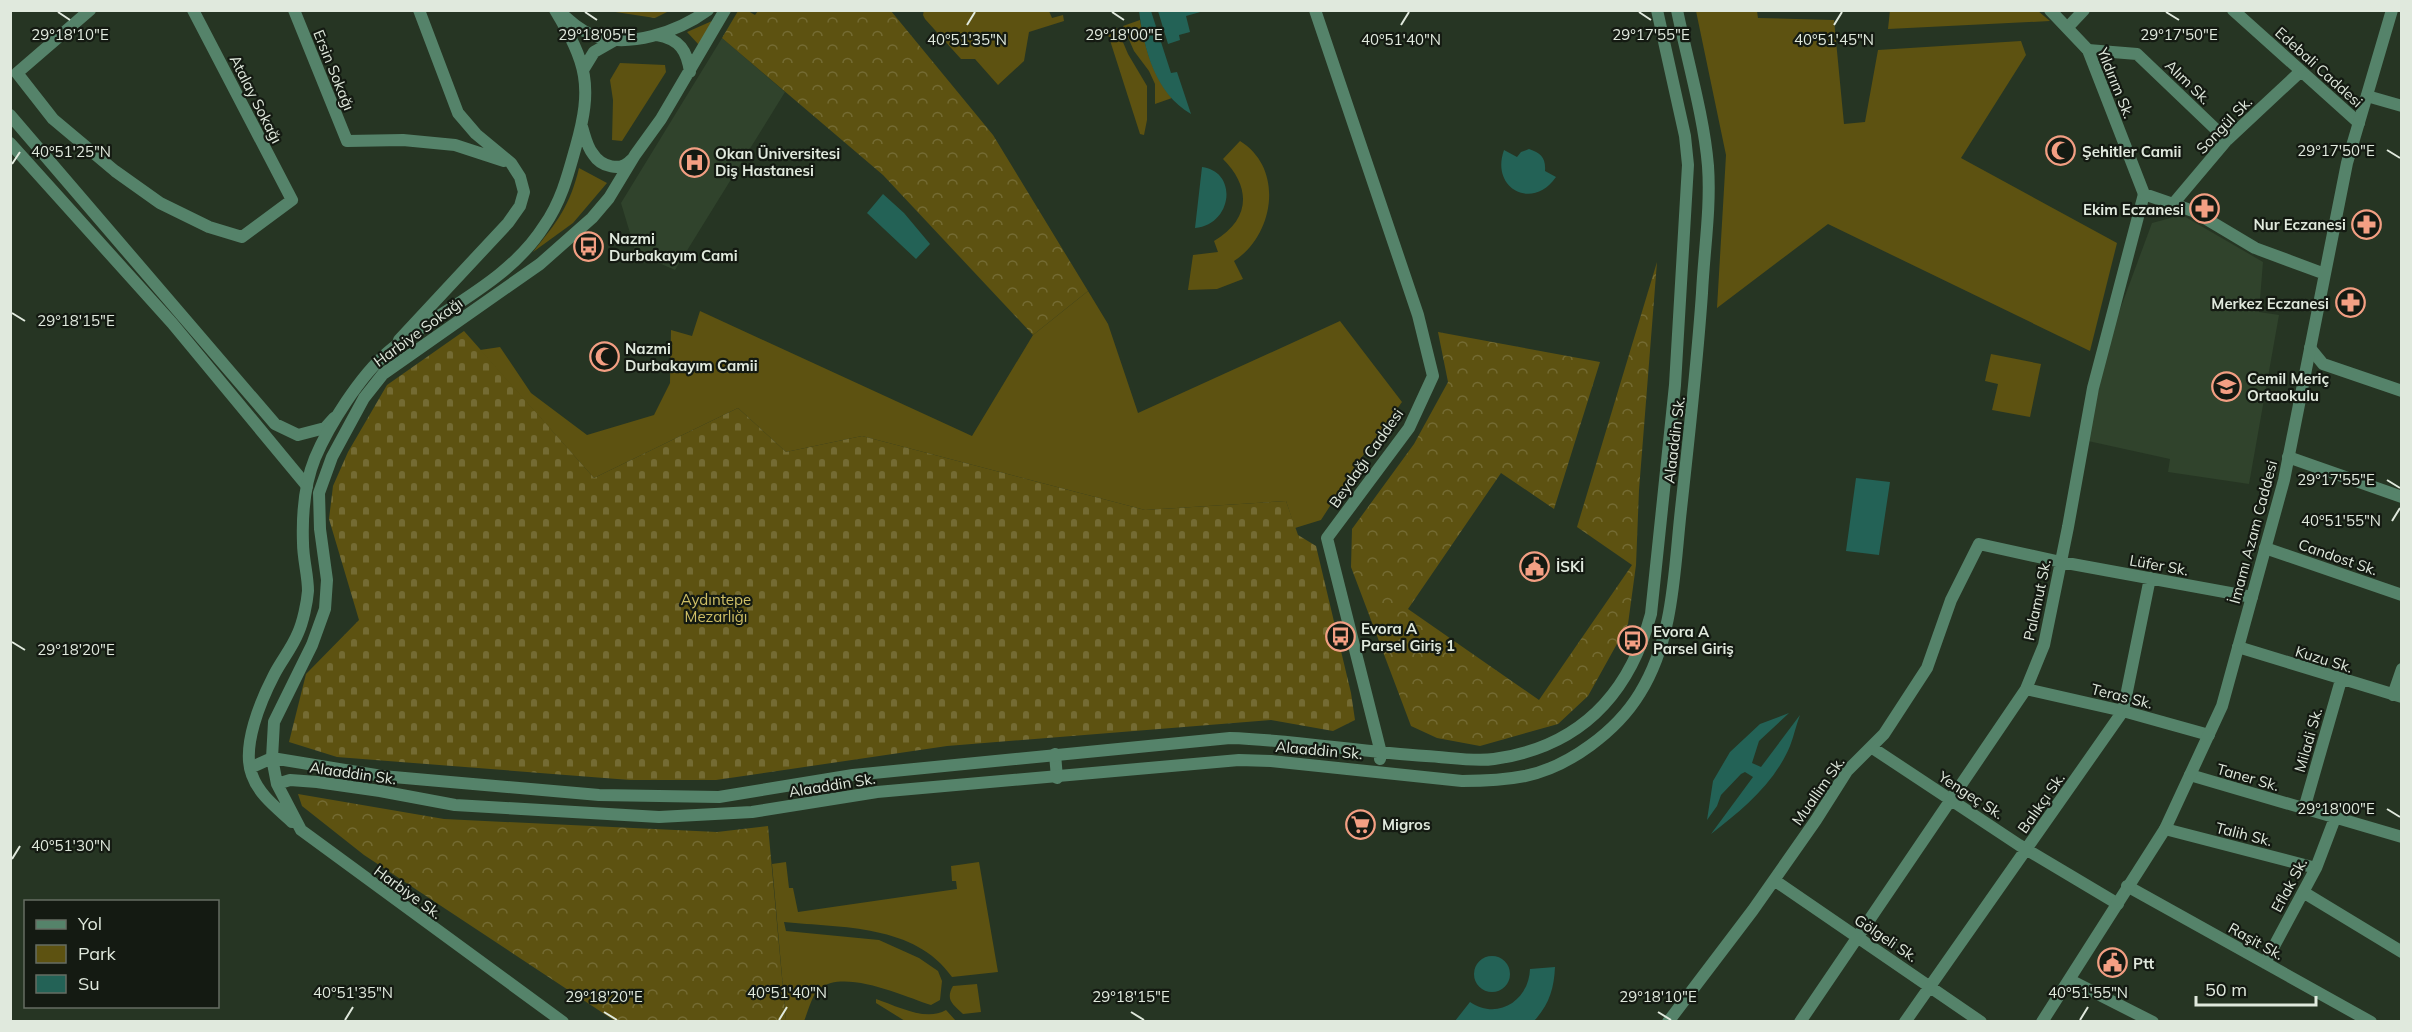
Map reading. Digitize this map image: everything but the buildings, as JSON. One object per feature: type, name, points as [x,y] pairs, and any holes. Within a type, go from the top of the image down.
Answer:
[{"type":"street","name":"Atalay Sokağı","points":[[90,10],[17,73],[53,119],[115,171],[160,204],[209,227],[242,237],[292,200],[194,10]]},
{"type":"street","name":"Ersin Sokağı","points":[[294,10],[347,141],[404,140],[455,145],[511,163]]},
{"type":"street","name":"Harbiye Sokağı","points":[[301,830],[264,796],[251,775],[248,755],[255,718],[274,675],[298,633],[308,592],[303,545],[304,504],[315,458],[342,408],[358,385],[508,223],[520,206],[524,192],[520,177],[511,163],[476,134],[458,113],[418,10]]},
{"type":"street","name":"Harbiye Sokağı","points":[[386,354],[509,267],[534,240],[560,198],[586,109],[583,70],[573,39],[556,10]]},
{"type":"street","points":[[556,10],[578,28],[593,36],[615,40],[656,35],[677,28],[708,10]]},
{"type":"street","name":"Harbiye Sokağı","points":[[272,758],[274,722],[312,645],[325,609],[327,580],[320,529],[319,493],[332,457],[364,398],[383,374],[540,264],[574,235],[609,198],[635,154],[661,119],[690,72],[725,10]]},
{"type":"street","name":"Beydağı Caddesi","points":[[1316,10],[1418,315],[1433,376],[1409,428],[1327,538],[1381,753]]},
{"type":"street","name":"Alaaddin Sk.","points":[[272,758],[382,776],[599,795],[719,797],[853,775],[1230,738],[1266,739],[1381,753],[1492,759],[1528,752],[1563,739],[1589,721],[1612,697],[1631,669],[1644,641],[1652,614],[1675,385],[1688,165],[1685,136],[1657,10]]},
{"type":"street","name":"Alaaddin Sk.","points":[[277,784],[290,780],[316,782],[380,791],[454,806],[659,817],[752,812],[877,792],[1034,780],[1239,760],[1271,760],[1462,781],[1491,781],[1527,776],[1557,765],[1589,746],[1615,723],[1639,695],[1657,663],[1668,620],[1696,385],[1708,168],[1677,10]]},
{"type":"street","name":"Yıldırım Sk.","points":[[2050,10],[2088,50],[2145,194]]},
{"type":"street","points":[[2068,27],[2084,10]]},
{"type":"street","name":"Edebali Caddesi","points":[[2233,10],[2359,123]]},
{"type":"street","name":"İmamı Azam Caddesi","points":[[2042,1022],[2165,829],[2222,706],[2288,457],[2347,163],[2389,12]]},
{"type":"street","points":[[656,35],[678,43],[688,58],[690,72]]},
{"type":"street","points":[[583,70],[594,52],[615,40]]},
{"type":"street","name":"Alım Sk.","points":[[2088,50],[2137,54],[2227,140]]},
{"type":"street","name":"Songül Sk.","points":[[2173,204],[2227,140],[2301,71]]},
{"type":"street","points":[[2367,96],[2402,106]]},
{"type":"street","points":[[10,115],[275,424],[298,435],[325,428],[342,408]]},
{"type":"street","points":[[582,127],[593,155],[608,166],[617,167],[627,164],[635,154]]},
{"type":"street","points":[[10,143],[171,323],[307,486]]},
{"type":"street","points":[[2145,194],[2193,211],[2255,248],[2325,274]]},
{"type":"street","name":"Palamut Sk.","points":[[1800,1022],[2026,689],[2044,645],[2093,388],[2145,194]]},
{"type":"street","points":[[2310,348],[2324,364],[2402,391]]},
{"type":"street","points":[[1675,385],[1696,385]]},
{"type":"street","points":[[1672,408],[1693,409]]},
{"type":"street","points":[[2288,457],[2402,497]]},
{"type":"street","name":"Muallim Sk.","points":[[1671,1018],[1774,880],[1847,771],[1884,734],[1927,668],[1951,600],[1979,544],[2061,562]]},
{"type":"street","name":"Candost Sk.","points":[[2265,548],[2402,595]]},
{"type":"street","name":"Lüfer Sk.","points":[[2061,562],[2252,597]]},
{"type":"street","name":"Balıkçı Sk.","points":[[1905,1022],[2123,711],[2150,578]]},
{"type":"street","name":"Kuzu Sk.","points":[[2238,647],[2397,696]]},
{"type":"street","points":[[2397,696],[2402,669]]},
{"type":"street","name":"Miladi Sk.","points":[[2304,809],[2341,680]]},
{"type":"street","name":"Teras Sk.","points":[[2026,689],[2123,711],[2209,735]]},
{"type":"street","name":"Yengeç Sk.","points":[[1871,747],[2027,849],[2118,904]]},
{"type":"street","points":[[1380,771],[1381,753]]},
{"type":"street","points":[[1055,754],[1056,778]]},
{"type":"street","points":[[250,768],[272,758]]},
{"type":"street","name":"Harbiye Sk.","points":[[272,758],[277,784],[301,830],[563,1022]]},
{"type":"street","points":[[1030,758],[1034,780]]},
{"type":"street","name":"Taner Sk.","points":[[2190,776],[2402,837]]},
{"type":"street","name":"Eflak Sk.","points":[[2265,963],[2316,868],[2335,818]]},
{"type":"street","name":"Talih Sk.","points":[[2165,829],[2316,868]]},
{"type":"street","name":"Gölgeli Sk.","points":[[1774,880],[1981,1022]]},
{"type":"street","name":"Raşit Sk.","points":[[2127,886],[2371,1022]]},
{"type":"street","points":[[2303,892],[2402,952]]},
{"type":"street","points":[[2070,980],[2152,1022]]},
{"type":"street","points":[[1671,1018],[1685,1022]]},
{"type":"shaded area","name":"Okan Üniversitesi Diş Hastanesi","points":[[722,38],[785,92],[675,270],[636,253],[621,203]]},
{"type":"shaded area","points":[[2182,215],[2263,262],[2259,312],[2279,315],[2249,484],[2168,472],[2170,459],[2088,441],[2108,342],[2152,223]]},
{"type":"green space","points":[[669,10],[655,18],[609,11]]},
{"type":"green space","points":[[924,10],[1049,11],[1052,18],[1063,15],[1064,21],[1029,32],[1024,61],[998,85],[975,59],[961,59],[925,19]]},
{"type":"green space","points":[[1890,10],[2038,11],[2050,21],[1888,29]]},
{"type":"green space","points":[[738,11],[748,11],[755,15],[758,11],[891,11],[993,135],[1088,291],[1033,335],[883,175],[722,38]]},
{"type":"green space","points":[[1696,11],[1757,11],[1758,18],[1834,20],[1844,124],[1865,122],[1878,50],[2021,41],[2026,55],[1961,158],[2117,243],[2090,351],[1828,224],[1717,308],[1726,155]]},
{"type":"green space","points":[[1140,20],[1151,61],[1165,90],[1172,98],[1155,104],[1155,84],[1149,71],[1134,51],[1123,26]]},
{"type":"green space","points":[[712,21],[699,45],[687,32]]},
{"type":"green space","points":[[1117,28],[1128,54],[1147,86],[1147,120],[1144,135],[1140,134],[1107,31]]},
{"type":"green space","points":[[620,63],[665,65],[666,72],[622,141],[612,140],[613,100],[610,80]]},
{"type":"green space","points":[[1240,141],[1254,153],[1264,168],[1269,202],[1265,219],[1248,250],[1234,261],[1243,279],[1217,289],[1188,290],[1193,255],[1218,252],[1214,241],[1226,233],[1240,213],[1243,203],[1239,181],[1223,159]]},
{"type":"green space","points":[[579,168],[607,183],[573,223],[533,252],[562,213]]},
{"type":"green space","points":[[1657,262],[1639,490],[1636,565],[1628,624],[1588,696],[1558,724],[1480,746],[1437,738],[1411,726],[1351,567],[1352,529],[1414,444],[1448,382],[1438,332],[1600,362],[1554,509],[1501,473],[1408,609],[1539,700],[1632,565],[1577,527]]},
{"type":"green space","points":[[1088,291],[1108,324],[1138,413],[1340,321],[1402,402],[1359,461],[1321,520],[1295,528],[1286,501],[1145,510],[862,436],[786,452],[738,408],[594,478],[480,350],[500,347],[531,393],[587,435],[654,415],[670,383],[671,330],[692,336],[700,311],[972,436],[1033,335]]},
{"type":"green space","name":"Aydıntepe Mezarlığı","points":[[464,331],[594,478],[738,408],[786,452],[862,436],[1145,510],[1286,501],[1298,535],[1316,546],[1351,693],[1355,720],[1333,731],[1271,720],[947,746],[716,780],[630,780],[337,757],[289,742],[306,674],[359,620],[329,519],[333,486],[348,452],[387,385]]},
{"type":"green space","points":[[1991,354],[2041,364],[2030,417],[1992,410],[1998,384],[1985,381]]},
{"type":"green space","points":[[298,794],[444,819],[717,832],[768,826],[786,1021],[615,1021],[364,855],[302,806]]},
{"type":"green space","points":[[786,862],[789,888],[793,888],[798,912],[957,889],[956,881],[952,881],[951,866],[979,862],[998,972],[952,977],[937,960],[918,947],[898,938],[853,928],[784,922],[786,931],[879,940],[919,958],[938,971],[942,981],[940,1000],[931,1005],[875,986],[844,981],[831,983],[817,991],[804,1021],[786,1021],[772,864]]},
{"type":"green space","points":[[977,984],[981,1012],[963,1014],[951,1002],[950,995],[953,986]]},
{"type":"green space","points":[[876,999],[921,1014],[946,1010],[956,1021],[905,1021],[876,1003]]},
{"type":"water","points":[[1139,11],[1151,11],[1171,73],[1177,72],[1191,114],[1168,94],[1153,69],[1144,40]]},
{"type":"water","points":[[1158,11],[1204,11],[1186,16],[1190,32],[1179,35],[1180,40],[1168,44]]},
{"type":"water","points":[[1529,149],[1542,157],[1545,171],[1556,177],[1547,187],[1536,193],[1526,194],[1508,185],[1501,164],[1504,150],[1517,157],[1521,152]]},
{"type":"water","points":[[1202,167],[1214,171],[1222,178],[1226,188],[1226,198],[1217,218],[1207,225],[1195,228]]},
{"type":"water","points":[[883,194],[904,213],[930,244],[916,259],[867,213]]},
{"type":"water","points":[[1856,478],[1890,482],[1879,555],[1846,551]]},
{"type":"water","points":[[1789,713],[1759,741],[1752,763],[1761,767],[1800,715],[1783,760],[1756,795],[1711,834],[1753,777],[1745,772],[1741,774],[1721,795],[1717,806],[1707,820],[1713,781],[1730,752],[1760,724]]},
{"type":"water","points":[[1492,956],[1505,961],[1510,974],[1505,987],[1492,992],[1479,987],[1474,974],[1479,961]]},
{"type":"water","points":[[1555,967],[1550,996],[1534,1021],[1455,1021],[1470,1002],[1491,1009],[1510,1004],[1524,990],[1530,969]]},
{"type":"place","name":"Şehitler Camii","points":[[2061,151]]},
{"type":"place","name":"Okan Üniversitesi Diş Hastanesi","points":[[694,162]]},
{"type":"place","name":"Ekim Eczanesi","points":[[2205,209]]},
{"type":"place","name":"Nur Eczanesi","points":[[2367,224]]},
{"type":"place","name":"Nazmi Durbakayım Cami","points":[[588,247]]},
{"type":"place","name":"Merkez Eczanesi","points":[[2350,303]]},
{"type":"place","name":"Nazmi Durbakayım Camii","points":[[604,357]]},
{"type":"place","name":"Cemil Meriç Ortaokulu","points":[[2226,387]]},
{"type":"place","name":"İSKİ","points":[[1535,566]]},
{"type":"place","name":"Evora A Parsel Giriş 1","points":[[1340,637]]},
{"type":"place","name":"Evora A Parsel Giriş","points":[[1632,640]]},
{"type":"place","name":"Migros","points":[[1361,824]]},
{"type":"place","name":"Ptt","points":[[2112,963]]}]
